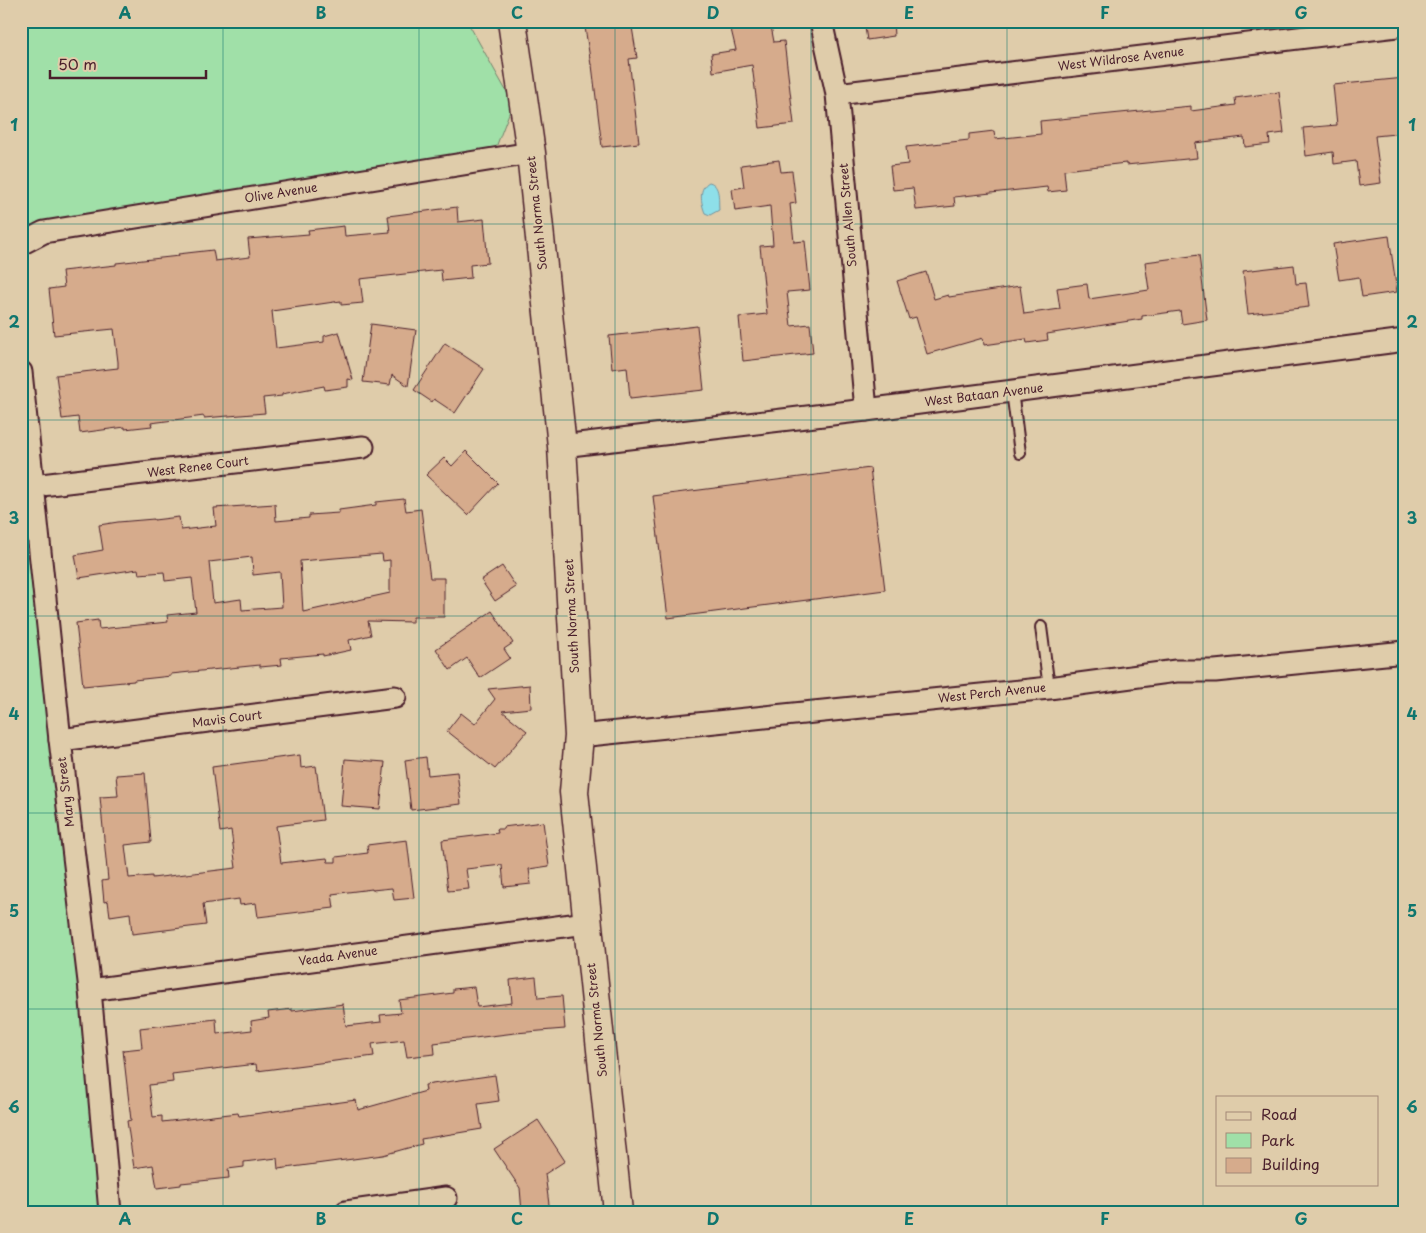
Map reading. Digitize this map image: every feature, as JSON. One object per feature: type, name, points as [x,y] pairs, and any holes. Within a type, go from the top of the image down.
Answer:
[{"type":"street","name":"South Norma Street","points":[[512,21],[531,153],[562,446],[579,736],[574,792],[586,923],[618,1212]]},
{"type":"street","name":"South Allen Street","points":[[821,21],[837,94],[866,410]]},
{"type":"street","name":"West Wildrose Avenue","points":[[837,94],[1405,25]]},
{"type":"street","name":"Olive Avenue","points":[[27,241],[44,232],[531,153]]},
{"type":"street","name":"West Bataan Avenue","points":[[562,446],[866,410],[1405,340]]},
{"type":"street","name":"Mary Street","points":[[21,372],[60,740],[90,990],[110,1212]]},
{"type":"street","name":"West Renee Court","points":[[34,486],[363,447]]},
{"type":"street","name":"West Perch Avenue","points":[[579,736],[1049,688],[1176,671],[1215,671],[1405,652]]},
{"type":"street","name":"Mavis Court","points":[[60,740],[395,697]]},
{"type":"street","name":"Veada Avenue","points":[[90,990],[586,923]]},
{"type":"street","points":[[346,1212],[446,1198]]},
{"type":"lane","points":[[1012,391],[1020,453]]},
{"type":"lane","points":[[1041,627],[1049,688]]},
{"type":"green space","points":[[21,21],[467,21],[513,103],[493,155],[21,244]]},
{"type":"green space","points":[[21,415],[102,1212],[21,1212]]},
{"type":"water","points":[[709,182],[715,186],[719,198],[719,210],[710,215],[705,213],[701,196],[703,188]]},
{"type":"building","points":[[584,21],[631,21],[637,58],[629,59],[639,143],[602,147],[592,65]]},
{"type":"building","points":[[729,21],[770,21],[774,42],[784,41],[794,124],[760,128],[752,65],[713,72],[711,54],[736,50]]},
{"type":"building","points":[[864,21],[893,21],[894,36],[867,40]]},
{"type":"building","points":[[1405,78],[1405,133],[1375,136],[1381,183],[1359,186],[1356,161],[1334,164],[1333,152],[1306,156],[1303,128],[1337,125],[1333,85]]},
{"type":"building","points":[[1279,92],[1284,133],[1269,135],[1270,144],[1245,147],[1244,137],[1195,143],[1197,158],[1064,170],[1066,190],[1048,192],[1047,187],[954,197],[955,206],[916,210],[913,188],[893,190],[890,166],[908,164],[906,147],[969,140],[969,134],[994,131],[995,139],[1041,134],[1040,121],[1191,106],[1191,111],[1236,105],[1235,98]]},
{"type":"building","points":[[779,160],[781,172],[792,171],[796,203],[790,204],[794,242],[805,241],[810,290],[787,292],[791,326],[810,324],[813,353],[743,361],[739,317],[767,314],[760,246],[773,245],[770,206],[735,211],[732,189],[744,187],[741,165]]},
{"type":"building","points":[[457,207],[458,222],[484,219],[488,263],[470,265],[471,278],[442,281],[441,270],[360,279],[363,303],[341,305],[341,301],[272,311],[276,348],[324,342],[324,336],[339,332],[353,380],[348,379],[348,387],[325,390],[324,386],[282,394],[282,396],[263,398],[265,413],[204,418],[204,416],[151,423],[152,426],[125,429],[125,427],[80,433],[78,417],[62,419],[56,375],[118,368],[118,362],[114,329],[54,335],[49,289],[64,287],[62,271],[213,250],[215,261],[250,257],[248,239],[309,234],[308,230],[344,226],[345,236],[390,232],[388,216]]},
{"type":"building","points":[[1389,236],[1397,292],[1362,297],[1359,277],[1339,280],[1333,244]]},
{"type":"building","points":[[1199,255],[1207,320],[1182,324],[1180,311],[1142,316],[1142,319],[1047,334],[1048,340],[1027,343],[1026,339],[984,345],[983,338],[927,354],[916,317],[909,319],[897,281],[926,272],[934,299],[948,295],[949,297],[1020,286],[1024,314],[1060,309],[1057,288],[1087,284],[1089,299],[1149,290],[1145,262]]},
{"type":"building","points":[[1294,265],[1296,284],[1306,283],[1309,307],[1248,314],[1243,271]]},
{"type":"building","points":[[371,324],[416,330],[408,386],[392,375],[390,385],[363,382]]},
{"type":"building","points":[[697,326],[704,390],[630,398],[627,367],[612,369],[609,336]]},
{"type":"building","points":[[445,343],[484,369],[455,413],[434,399],[432,402],[414,390]]},
{"type":"building","points":[[466,451],[498,483],[468,515],[426,475],[444,458],[452,466]]},
{"type":"building","points":[[870,468],[885,590],[668,618],[653,496]]},
{"type":"building","points":[[404,499],[406,511],[421,509],[430,578],[444,578],[444,617],[413,617],[413,622],[368,621],[371,635],[349,640],[351,650],[323,656],[323,654],[281,658],[282,665],[260,667],[260,665],[171,674],[171,676],[83,686],[76,623],[98,620],[99,629],[168,622],[167,615],[196,612],[192,578],[165,581],[164,572],[139,574],[138,569],[79,578],[75,555],[103,550],[99,525],[179,517],[181,530],[216,526],[214,508],[275,504],[276,521],[309,518],[309,515],[339,513],[339,510],[376,505],[376,502]],"holes":[[[382,554],[383,561],[390,560],[390,593],[303,612],[300,561]],[[252,557],[253,575],[280,572],[282,607],[242,610],[241,599],[213,603],[209,562]]]},
{"type":"building","points":[[502,566],[516,587],[495,601],[481,580]]},
{"type":"building","points":[[492,611],[513,643],[504,649],[510,658],[480,678],[467,658],[450,670],[436,649]]},
{"type":"building","points":[[530,685],[531,708],[502,711],[527,731],[495,769],[447,731],[461,713],[475,724],[495,699],[488,689]]},
{"type":"building","points":[[300,755],[301,768],[316,766],[323,820],[276,826],[281,863],[327,858],[328,862],[336,862],[336,857],[368,853],[367,845],[407,840],[414,898],[394,900],[392,888],[372,889],[332,894],[334,908],[258,917],[256,903],[240,905],[239,899],[203,904],[206,925],[132,934],[130,913],[110,916],[108,901],[104,902],[102,881],[108,880],[100,797],[118,796],[116,775],[145,773],[151,842],[125,845],[129,878],[152,876],[152,878],[236,868],[231,830],[220,832],[212,767]]},
{"type":"building","points":[[426,757],[428,775],[457,772],[461,804],[411,810],[405,760]]},
{"type":"building","points":[[345,759],[385,762],[380,809],[341,806]]},
{"type":"building","points":[[543,822],[549,866],[529,869],[531,884],[504,887],[502,865],[466,869],[469,889],[448,891],[442,840],[498,833],[497,829],[503,829],[503,827]]},
{"type":"building","points":[[536,977],[538,998],[562,996],[565,1029],[434,1043],[435,1054],[407,1057],[404,1040],[372,1044],[374,1056],[257,1071],[256,1064],[172,1074],[173,1082],[149,1085],[153,1117],[162,1116],[162,1122],[238,1113],[239,1116],[356,1100],[358,1110],[426,1091],[425,1085],[495,1075],[499,1101],[478,1104],[482,1129],[421,1139],[422,1144],[383,1155],[278,1169],[277,1158],[244,1162],[244,1167],[228,1169],[229,1178],[181,1183],[181,1185],[157,1188],[153,1165],[134,1168],[127,1121],[131,1120],[123,1050],[142,1048],[140,1028],[216,1019],[217,1034],[252,1030],[251,1021],[269,1018],[268,1012],[292,1009],[292,1011],[343,1004],[346,1026],[381,1022],[380,1015],[401,1013],[399,1000],[453,993],[453,989],[474,987],[477,1007],[512,1003],[510,980]]},
{"type":"building","points":[[538,1120],[565,1161],[545,1174],[550,1212],[522,1212],[520,1188],[494,1149]]}]
